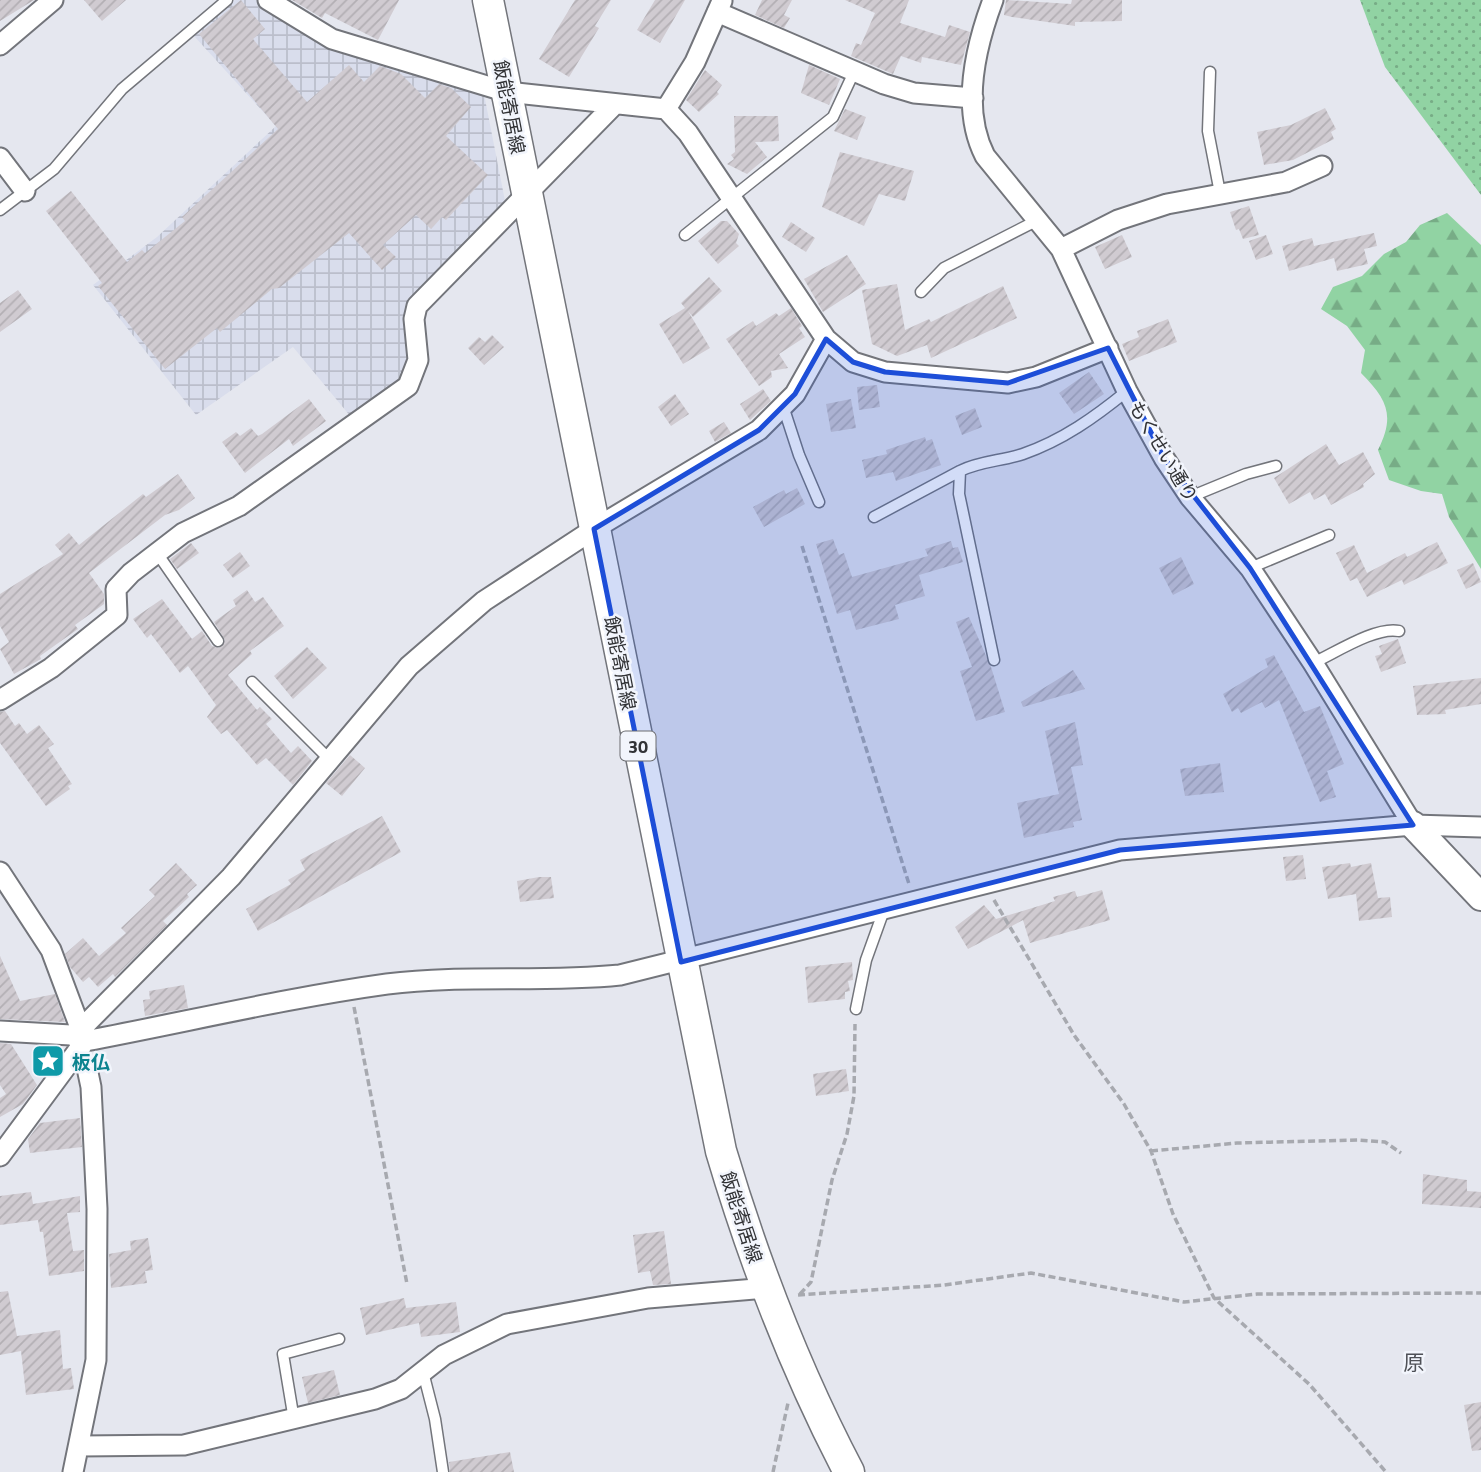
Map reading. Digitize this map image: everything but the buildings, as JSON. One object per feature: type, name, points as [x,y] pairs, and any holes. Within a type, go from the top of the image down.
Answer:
[{"type":"main road","name":"飯能寄居線","points":[[488,0],[721,1151],[779,1296],[801,1373],[849,1472]]},
{"type":"street","points":[[0,45],[53,0]]},
{"type":"street","points":[[268,0],[332,39],[507,92],[615,104],[642,104],[666,109],[688,133],[826,339],[853,362],[886,372],[1008,383],[1035,377],[1108,348]]},
{"type":"street","name":"もくせい通り","points":[[989,1],[978,50],[973,98],[978,142],[985,156],[1061,249],[1127,391],[1190,497],[1250,568],[1313,663],[1413,825],[1481,897]]},
{"type":"street","points":[[666,109],[695,62],[720,6],[855,72],[914,93],[973,98]]},
{"type":"street","points":[[0,700],[51,668],[117,615],[117,589],[131,573],[183,533],[239,506],[408,386],[418,360],[414,319],[417,306],[527,197],[615,104]]},
{"type":"street","points":[[0,158],[25,191]]},
{"type":"street","points":[[1061,249],[1118,220],[1167,204],[1286,183],[1322,166]]},
{"type":"street","points":[[0,1156],[81,1041],[231,877],[409,666],[484,601],[594,529],[758,430],[795,394],[826,339]]},
{"type":"street","points":[[0,1031],[71,1035],[81,1041],[389,984],[489,976],[603,977],[681,962],[1120,850],[1413,825],[1481,827]]},
{"type":"street","points":[[0,872],[51,950],[81,1041],[91,1087],[97,1209],[96,1360],[73,1472]]},
{"type":"street","points":[[80,1446],[184,1445],[294,1420],[401,1389],[444,1356],[508,1324],[648,1298],[779,1296]]},
{"type":"lane","points":[[0,210],[54,169],[122,89],[227,0]]},
{"type":"lane","points":[[685,235],[730,196],[833,117],[855,72]]},
{"type":"lane","points":[[1210,72],[1208,131],[1220,193]]},
{"type":"lane","points":[[921,292],[944,268],[1038,220]]},
{"type":"lane","points":[[874,517],[909,501],[973,465],[998,462],[1049,444],[1095,418],[1127,391]]},
{"type":"lane","points":[[783,406],[819,502]]},
{"type":"lane","points":[[1190,497],[1246,474],[1276,466]]},
{"type":"lane","points":[[960,471],[959,494],[994,660]]},
{"type":"lane","points":[[1250,568],[1329,535]]},
{"type":"lane","points":[[157,553],[218,641]]},
{"type":"lane","points":[[1313,663],[1377,633],[1399,631]]},
{"type":"lane","points":[[252,682],[330,760]]},
{"type":"lane","points":[[856,1009],[866,960],[884,910]]},
{"type":"lane","points":[[294,1420],[283,1354],[339,1339]]},
{"type":"lane","points":[[423,1372],[435,1419],[443,1472]]},
{"type":"path","points":[[802,546],[914,902]]},
{"type":"path","points":[[984,883],[1074,1035],[1125,1104],[1151,1152],[1173,1214],[1214,1298],[1309,1384],[1386,1472]]},
{"type":"path","points":[[351,991],[407,1284]]},
{"type":"path","points":[[779,1296],[811,1282],[832,1180],[847,1134],[854,1096],[856,1009]]},
{"type":"path","points":[[1151,1152],[1237,1143],[1358,1140],[1385,1142],[1401,1153]]},
{"type":"path","points":[[779,1296],[944,1285],[1031,1273],[1184,1302],[1257,1294],[1481,1293]]},
{"type":"path","points":[[773,1472],[784,1411],[801,1373]]},
{"type":"highlighted area","points":[[826,339],[853,362],[885,372],[1008,383],[1108,348],[1164,458],[1250,568],[1413,825],[1120,850],[681,962],[594,529],[759,430],[795,394]]},
{"type":"shaded area","points":[[235,0],[259,0],[484,94],[506,206],[411,299],[410,361],[401,383],[351,417],[293,347],[196,415],[93,285],[157,237],[276,126],[194,36]]},
{"type":"green space","points":[[1360,0],[1481,0],[1481,195],[1385,67]]},
{"type":"green space","points":[[1447,213],[1481,245],[1481,569],[1449,517],[1442,494],[1421,491],[1389,480],[1378,450],[1386,427],[1386,409],[1383,400],[1361,373],[1365,350],[1347,326],[1321,309],[1333,287],[1362,276],[1384,254],[1406,242],[1420,225]]},
{"type":"place","name":"板仏","points":[[48,1061]]},
{"type":"district","name":"原","points":[[1414,1362]]}]
